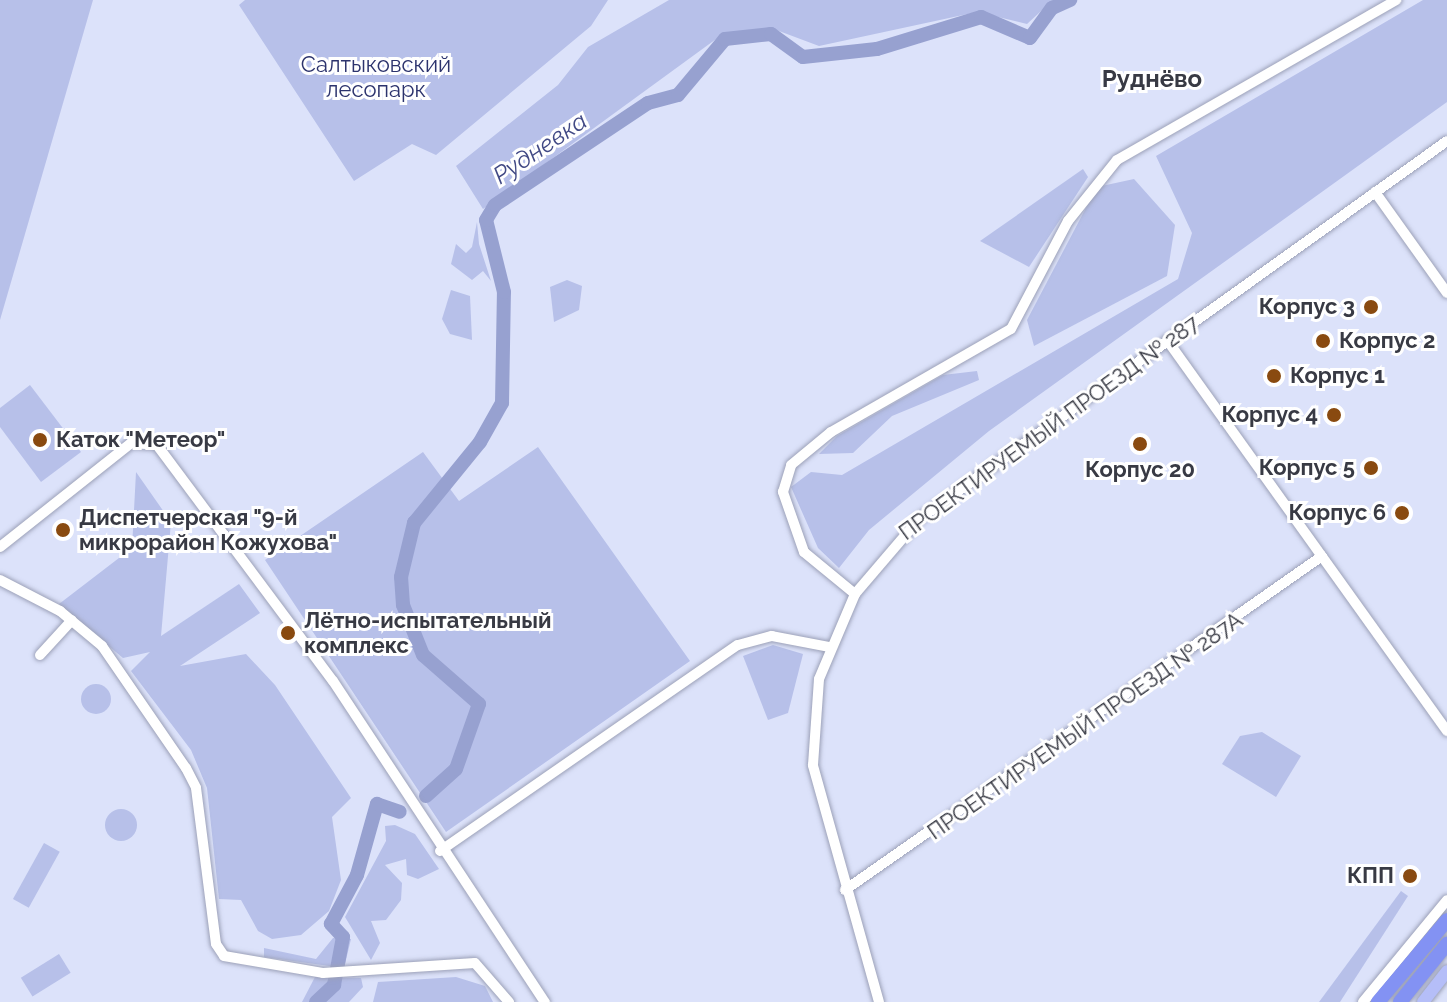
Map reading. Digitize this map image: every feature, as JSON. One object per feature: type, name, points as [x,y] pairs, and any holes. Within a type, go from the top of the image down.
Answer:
[{"type":"highway","points":[[1378,1002],[1447,920]]},
{"type":"highway","points":[[1400,1002],[1447,944]]},
{"type":"main road","points":[[1423,1002],[1447,971]]},
{"type":"street","points":[[855,594],[804,552],[783,492],[785,473],[831,432],[991,345],[1030,297],[1068,221],[1117,160],[1396,0]]},
{"type":"street","name":"ПРОЕКТИРУЕМЫЙ ПРОЕЗД № 287","points":[[879,1002],[845,890],[813,765],[815,712],[829,647],[855,594],[919,519],[1447,141]]},
{"type":"street","points":[[1375,192],[1447,293]]},
{"type":"street","points":[[1167,340],[1447,731]]},
{"type":"street","points":[[0,547],[109,459],[139,439],[157,445],[333,681],[440,851],[545,1002]]},
{"type":"street","name":"ПРОЕКТИРУЕМЫЙ ПРОЕЗД № 287А","points":[[845,890],[1322,556]]},
{"type":"street","points":[[0,580],[72,620],[127,676],[196,788],[219,951],[323,973],[348,974],[475,963],[509,1002]]},
{"type":"street","points":[[40,655],[72,620]]},
{"type":"street","points":[[440,851],[738,645],[772,636],[829,647]]},
{"type":"street","points":[[1363,1002],[1447,900]]},
{"type":"green space","points":[[0,0],[93,0],[0,320]]},
{"type":"green space","name":"Салтыковский лесопарк","points":[[245,0],[608,0],[591,26],[436,155],[412,144],[354,181],[239,5]]},
{"type":"green space","points":[[669,0],[1053,0],[1027,24],[977,12],[819,46],[771,28],[723,34],[483,209],[456,166],[558,85],[588,47]]},
{"type":"green space","points":[[1423,0],[1447,0],[1447,102],[989,431],[869,530],[839,568],[818,548],[791,487],[811,472],[842,475],[1178,279],[1192,233],[1156,156]]},
{"type":"green space","points":[[1083,169],[1088,177],[1029,267],[980,241]]},
{"type":"green space","points":[[1134,179],[1175,225],[1167,276],[1034,346],[1027,320],[1097,187]]},
{"type":"green space","points":[[477,222],[479,244],[491,281],[483,271],[472,280],[451,264],[456,244],[466,253],[472,247]]},
{"type":"green space","points":[[567,280],[582,286],[579,310],[554,322],[550,287]]},
{"type":"green space","points":[[451,290],[470,296],[472,340],[450,334],[442,319]]},
{"type":"green space","points":[[977,371],[979,380],[892,416],[853,453],[819,454],[837,436],[943,375]]},
{"type":"green space","name":"Каток \"Метеор\"","points":[[30,385],[81,452],[41,482],[0,427],[0,408]]},
{"type":"green space","points":[[538,447],[690,661],[446,832],[265,560],[423,452],[459,501]]},
{"type":"green space","points":[[136,472],[171,522],[161,636],[239,584],[260,613],[180,666],[246,654],[275,685],[351,798],[332,817],[341,880],[329,911],[301,935],[272,939],[258,931],[241,900],[219,899],[207,788],[191,750],[131,671],[150,652],[123,658],[59,604],[132,548]]},
{"type":"green space","points":[[773,645],[803,654],[788,713],[768,720],[743,656]]},
{"type":"green space","points":[[96,684],[107,688],[111,699],[107,710],[96,714],[85,710],[81,699],[85,688]]},
{"type":"green space","points":[[1262,732],[1301,756],[1276,797],[1222,764],[1240,736]]},
{"type":"green space","points":[[121,809],[133,813],[137,825],[133,837],[121,841],[109,837],[105,825],[109,813]]},
{"type":"green space","points":[[395,825],[415,834],[439,869],[418,879],[407,875],[406,859],[385,865],[402,883],[401,900],[386,920],[371,921],[380,943],[371,960],[345,917],[386,841],[385,826]]},
{"type":"green space","points":[[44,843],[60,852],[29,908],[13,899]]},
{"type":"green space","points":[[1401,891],[1408,896],[1340,1002],[1319,1002]]},
{"type":"green space","points":[[333,938],[351,939],[344,968],[264,957],[264,948],[316,959]]},
{"type":"green space","points":[[59,954],[71,973],[32,997],[21,978]]},
{"type":"green space","points":[[315,977],[361,978],[363,987],[349,1002],[302,1002]]},
{"type":"green space","points":[[456,977],[485,986],[493,1002],[373,1002],[378,982]]},
{"type":"waterway","name":"Рудневка","points":[[426,796],[456,769],[479,704],[423,655],[403,605],[401,577],[414,523],[480,442],[502,403],[504,292],[486,220],[495,205],[648,103],[678,95],[725,39],[771,34],[803,57],[877,49],[981,17],[1030,38],[1052,8],[1070,0]]},
{"type":"waterway","name":"Рудневка","points":[[316,1002],[334,985],[343,937],[331,924],[357,875],[377,804],[400,812]]},
{"type":"place","name":"Корпус 3","points":[[1371,307]]},
{"type":"place","name":"Корпус 2","points":[[1323,341]]},
{"type":"place","name":"Корпус 1","points":[[1274,376]]},
{"type":"place","name":"Корпус 4","points":[[1334,415]]},
{"type":"place","name":"Каток \"Метеор\"","points":[[40,440]]},
{"type":"place","name":"Корпус 20","points":[[1140,444]]},
{"type":"place","name":"Корпус 5","points":[[1371,468]]},
{"type":"place","name":"Корпус 6","points":[[1402,513]]},
{"type":"place","name":"Диспетчерская \"9-й микрорайон Кожухова\"","points":[[63,530]]},
{"type":"place","name":"Лётно-испытательный комплекс","points":[[288,633]]},
{"type":"place","name":"КПП","points":[[1410,876]]},
{"type":"district","name":"Руднёво","points":[[1152,79]]}]
